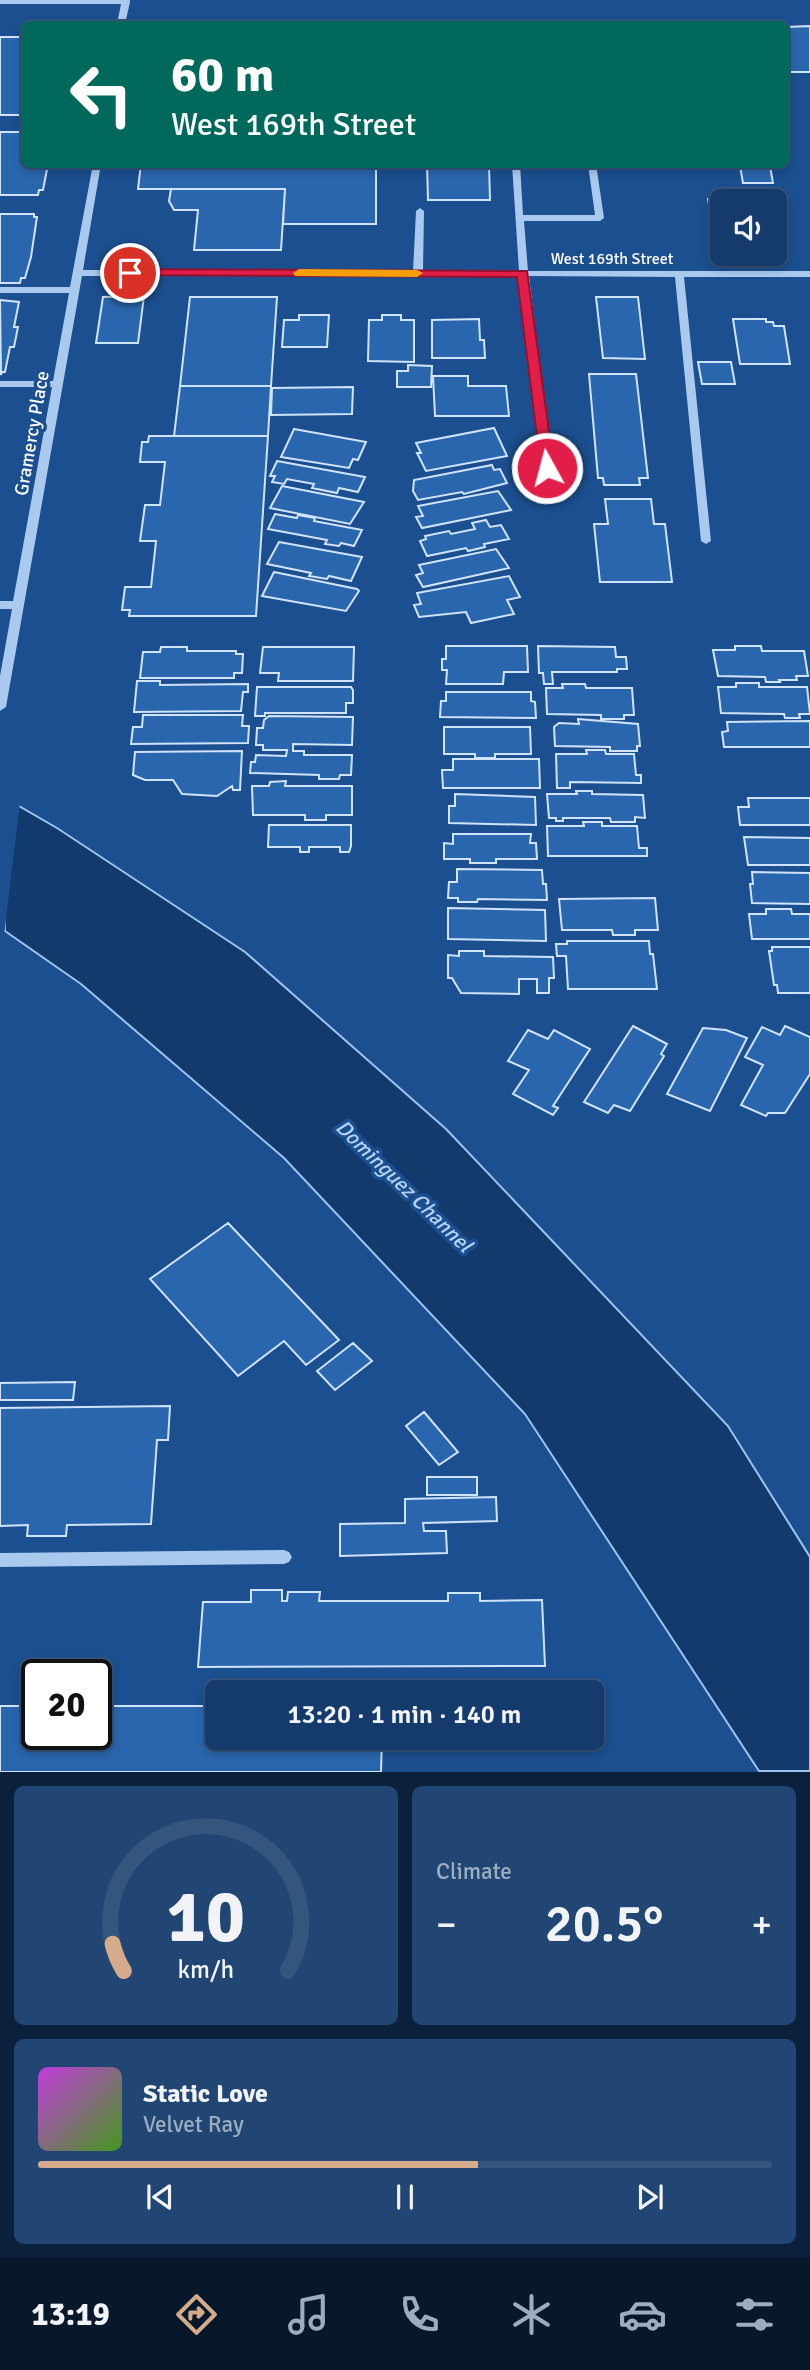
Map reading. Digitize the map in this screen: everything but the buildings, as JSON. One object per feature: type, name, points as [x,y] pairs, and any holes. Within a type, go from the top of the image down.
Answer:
[{"type":"street","points":[[0,2],[126,1],[122,21]]},
{"type":"street","name":"Gramercy Place","points":[[0,707],[96,168]]},
{"type":"street","points":[[547,468],[523,274],[519,218],[600,218],[593,168]]},
{"type":"street","points":[[418,273],[420,211]]},
{"type":"street","name":"West 169th Street","points":[[77,273],[810,274]]},
{"type":"street","points":[[679,274],[706,541]]},
{"type":"street","points":[[0,384],[58,384]]},
{"type":"street","points":[[0,605],[18,605]]},
{"type":"street","points":[[0,1560],[284,1557]]},
{"type":"lane","points":[[516,168],[519,218]]},
{"type":"lane","points":[[0,290],[74,290]]},
{"type":"water","name":"Dominguez Channel","points":[[0,795],[57,828],[245,952],[446,1129],[728,1426],[810,1557],[810,1771],[759,1771],[525,1414],[284,1158],[81,984],[5,931]]},
{"type":"pier","points":[[0,792],[20,803],[4,935],[0,932]]},
{"type":"slow traffic","points":[[299,273],[417,273]]},
{"type":"route","points":[[130,273],[523,274],[547,468]]}]
